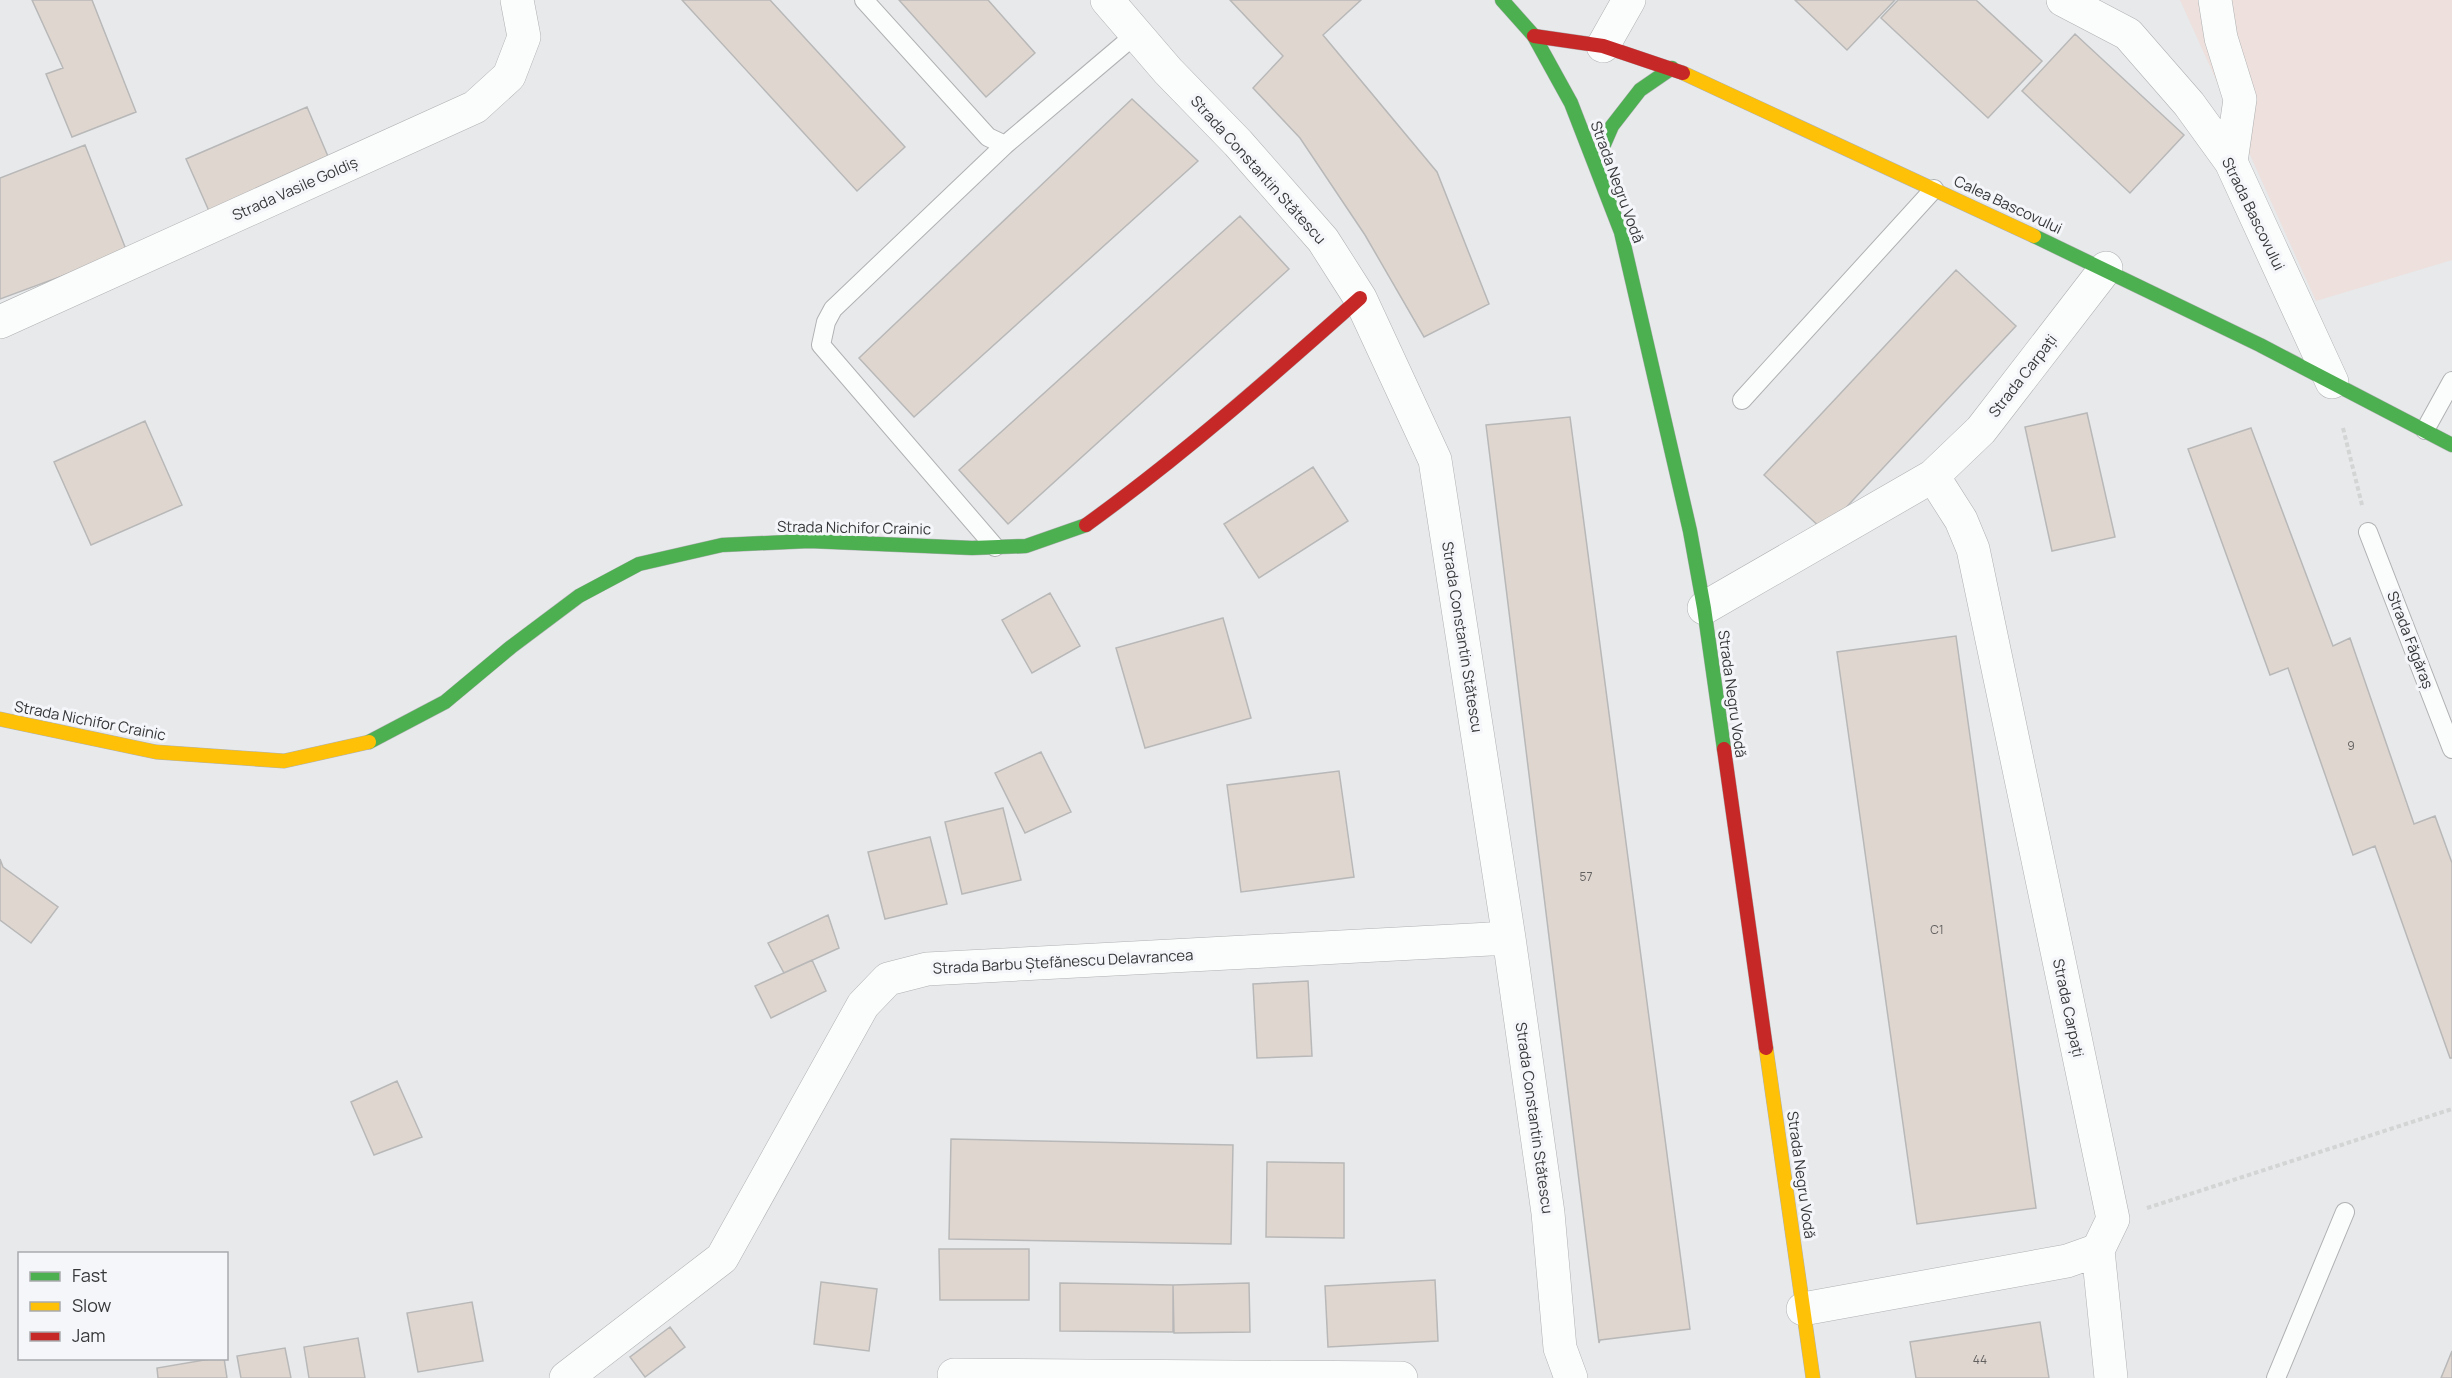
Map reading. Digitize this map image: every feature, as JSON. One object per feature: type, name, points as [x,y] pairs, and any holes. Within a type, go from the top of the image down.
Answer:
[{"type":"street","name":"Strada Vasile Goldiș","points":[[0,322],[475,107],[510,76],[524,37],[517,0]]},
{"type":"street","name":"Strada Constantin Stătescu","points":[[1107,0],[1168,71],[1238,143],[1323,240],[1360,298],[1435,460],[1509,938],[1548,1213],[1560,1348],[1571,1378]]},
{"type":"street","name":"Strada Negru Vodă","points":[[1502,0],[1534,36],[1571,103],[1621,232],[1690,531],[1704,608],[1813,1378]]},
{"type":"street","points":[[1603,46],[1629,0]]},
{"type":"street","name":"Strada Bascovului","points":[[2063,0],[2128,34],[2189,104],[2231,162],[2332,382]]},
{"type":"street","points":[[2214,0],[2221,38],[2240,99],[2231,162]]},
{"type":"street","name":"Calea Bascovului","points":[[1534,36],[1603,46],[1672,68],[2106,268],[2452,445]]},
{"type":"street","points":[[1595,165],[1612,126],[1640,90],[1672,68]]},
{"type":"street","name":"Strada Carpați","points":[[1704,608],[1933,476],[1981,430],[2106,268]]},
{"type":"street","name":"Strada Nichifor Crainic","points":[[0,719],[156,752],[284,760],[369,742],[445,702],[511,646],[579,596],[639,564],[722,545],[809,541],[972,548],[1026,546],[1086,525],[1147,481],[1263,384],[1360,298]]},
{"type":"street","name":"Strada Carpați","points":[[1933,476],[1961,520],[1973,549],[2113,1219]]},
{"type":"street","name":"Strada Barbu Ștefănescu Delavrancea","points":[[566,1378],[722,1257],[863,1005],[888,979],[927,969],[1509,938]]},
{"type":"street","points":[[2111,1378],[2098,1250],[2113,1219]]},
{"type":"street","points":[[1803,1309],[2067,1261],[2098,1250]]},
{"type":"street","points":[[954,1375],[1401,1378]]},
{"type":"lane","points":[[864,0],[979,128],[988,137],[1005,145]]},
{"type":"lane","points":[[995,547],[821,345],[826,322],[833,309],[1005,145],[1136,34]]},
{"type":"lane","points":[[1743,400],[1934,189]]},
{"type":"lane","points":[[2425,430],[2452,381]]},
{"type":"lane","name":"Strada Făgăraș","points":[[2368,532],[2452,748]]},
{"type":"lane","points":[[2276,1378],[2345,1212]]},
{"type":"path","points":[[2332,382],[2368,532]]},
{"type":"path","points":[[2113,1219],[2452,1109]]},
{"type":"shaded area","points":[[2180,0],[2452,0],[2452,260],[2316,301]]},
{"type":"building","points":[[32,0],[92,0],[136,112],[72,137],[46,74],[63,68]]},
{"type":"building","points":[[682,0],[770,0],[905,147],[857,191]]},
{"type":"building","points":[[899,0],[988,0],[1035,53],[986,97]]},
{"type":"building","points":[[1230,0],[1361,0],[1323,35],[1437,172],[1489,304],[1424,337],[1365,235],[1300,138],[1253,88],[1283,56]]},
{"type":"building","points":[[1795,0],[1895,0],[1847,50]]},
{"type":"building","points":[[1898,0],[1976,0],[2042,61],[1988,118],[1881,18]]},
{"type":"building","points":[[2075,34],[2184,135],[2130,193],[2022,91]]},
{"type":"building","points":[[1132,99],[1198,161],[914,417],[859,358]]},
{"type":"building","points":[[307,107],[333,168],[213,220],[186,159]]},
{"type":"building","points":[[85,145],[127,252],[0,299],[0,178]]},
{"type":"building","points":[[1240,216],[1289,269],[1008,524],[959,470]]},
{"type":"building","points":[[1956,270],[2016,326],[1824,531],[1764,475]]},
{"type":"building","points":[[2087,413],[2115,537],[2052,551],[2025,427]]},
{"type":"building","points":[[1570,417],[1690,1329],[1600,1340],[1599,1343],[1486,425]]},
{"type":"building","points":[[145,421],[182,505],[91,545],[54,462]]},
{"type":"building","points":[[2251,428],[2333,646],[2350,638],[2414,824],[2435,816],[2452,863],[2452,1058],[2450,1058],[2375,846],[2353,855],[2288,668],[2270,675],[2188,449]]},
{"type":"building","points":[[1313,467],[1348,521],[1259,578],[1224,524]]},
{"type":"building","points":[[1050,593],[1080,646],[1032,673],[1002,620]]},
{"type":"building","points":[[1223,618],[1251,718],[1145,748],[1116,648]]},
{"type":"building","points":[[1956,636],[2036,1208],[1917,1224],[1837,652]]},
{"type":"building","points":[[1041,752],[1071,812],[1025,833],[995,773]]},
{"type":"building","points":[[1339,771],[1354,877],[1241,892],[1227,785]]},
{"type":"building","points":[[1003,808],[1021,880],[962,894],[945,822]]},
{"type":"building","points":[[930,837],[947,904],[885,919],[868,852]]},
{"type":"building","points":[[0,859],[3,867],[58,907],[31,943],[0,920]]},
{"type":"building","points":[[828,915],[839,948],[784,973],[768,943]]},
{"type":"building","points":[[812,960],[826,991],[771,1018],[755,986]]},
{"type":"building","points":[[1308,981],[1312,1056],[1257,1058],[1253,984]]},
{"type":"building","points":[[397,1081],[422,1137],[374,1155],[351,1102]]},
{"type":"building","points":[[951,1139],[1233,1145],[1231,1244],[949,1239]]},
{"type":"building","points":[[1267,1162],[1344,1163],[1344,1238],[1266,1237]]},
{"type":"building","points":[[939,1249],[1029,1249],[1029,1300],[940,1300]]},
{"type":"building","points":[[1435,1280],[1438,1341],[1328,1347],[1325,1286]]},
{"type":"building","points":[[821,1282],[877,1289],[869,1351],[814,1344]]},
{"type":"building","points":[[1060,1283],[1173,1285],[1173,1332],[1060,1331]]},
{"type":"building","points":[[1249,1283],[1250,1332],[1174,1333],[1173,1285]]},
{"type":"building","points":[[472,1302],[483,1361],[418,1372],[407,1313]]},
{"type":"building","points":[[2040,1322],[2049,1378],[1916,1378],[1910,1342]]},
{"type":"building","points":[[670,1327],[685,1347],[645,1377],[630,1357]]},
{"type":"building","points":[[358,1338],[365,1378],[309,1378],[304,1347]]},
{"type":"building","points":[[285,1348],[291,1378],[241,1378],[237,1356]]},
{"type":"building","points":[[2452,1351],[2452,1378],[2441,1378]]},
{"type":"building","points":[[204,1360],[224,1360],[227,1378],[158,1378],[157,1368]]},
{"type":"traffic: fast","points":[[1502,0],[1534,36],[1571,103],[1621,232],[1690,531],[1704,608],[1724,749]]},
{"type":"traffic: fast","points":[[1595,165],[1612,126],[1640,90],[1672,68]]},
{"type":"traffic: fast","points":[[2034,236],[2260,345],[2452,445]]},
{"type":"traffic: fast","points":[[369,742],[445,702],[511,647],[579,596],[639,564],[722,545],[809,541],[972,548],[1026,546],[1086,525]]},
{"type":"traffic: slow","points":[[1683,73],[2034,236]]},
{"type":"traffic: slow","points":[[0,719],[156,752],[284,761],[369,742]]},
{"type":"traffic: slow","points":[[1766,1048],[1813,1378]]},
{"type":"traffic: jam","points":[[1534,36],[1603,46],[1683,73]]},
{"type":"traffic: jam","points":[[1086,525],[1192,443],[1360,298]]},
{"type":"traffic: jam","points":[[1724,749],[1766,1048]]}]
